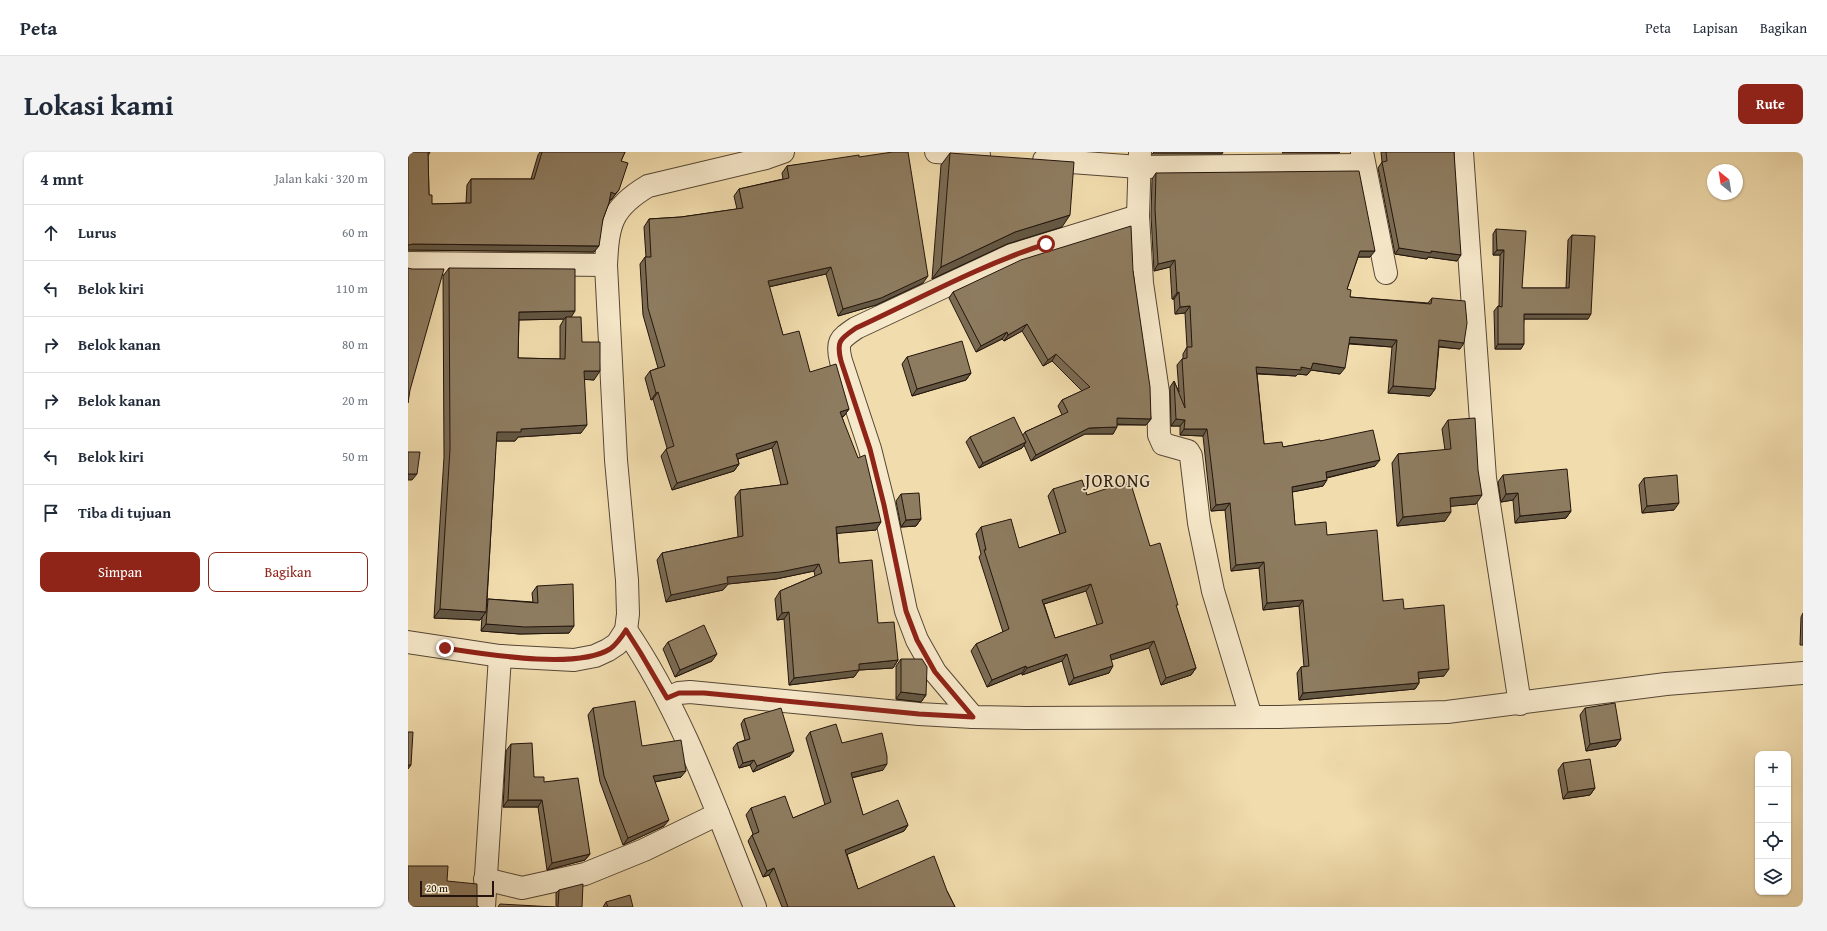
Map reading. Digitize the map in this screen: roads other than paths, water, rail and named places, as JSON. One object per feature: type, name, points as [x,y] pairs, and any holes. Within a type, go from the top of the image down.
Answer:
[{"type":"street","points":[[408,642],[500,656],[574,660],[595,656],[617,644],[626,630],[628,614],[627,580],[616,460],[606,265],[608,240],[612,223],[617,211],[631,196],[648,186],[766,158],[783,152]]},
{"type":"street","points":[[936,152],[999,157]]},
{"type":"street","points":[[1462,152],[1485,478],[1520,704]]},
{"type":"street","points":[[1022,158],[1140,160],[1363,159],[1386,273]]},
{"type":"street","points":[[1140,160],[1138,216],[1142,283],[1158,392],[1159,435],[1163,444],[1188,451],[1191,456],[1198,523],[1213,591],[1251,717]]},
{"type":"street","points":[[973,717],[935,672],[917,640],[906,611],[879,484],[870,449],[841,361],[838,350],[839,342],[844,336],[856,328],[1012,255],[1138,216]]},
{"type":"street","points":[[408,263],[606,265]]},
{"type":"street","points":[[626,630],[667,698],[685,734],[755,907]]},
{"type":"street","points":[[484,907],[500,656]]},
{"type":"street","points":[[667,698],[679,693],[697,692],[919,714],[973,717],[1251,717],[1447,712],[1520,704],[1666,684],[1803,673]]},
{"type":"street","points":[[485,879],[522,888],[585,874],[644,850],[718,814]]},
{"type":"district","name":"JORONG","points":[[1118,481]]}]
